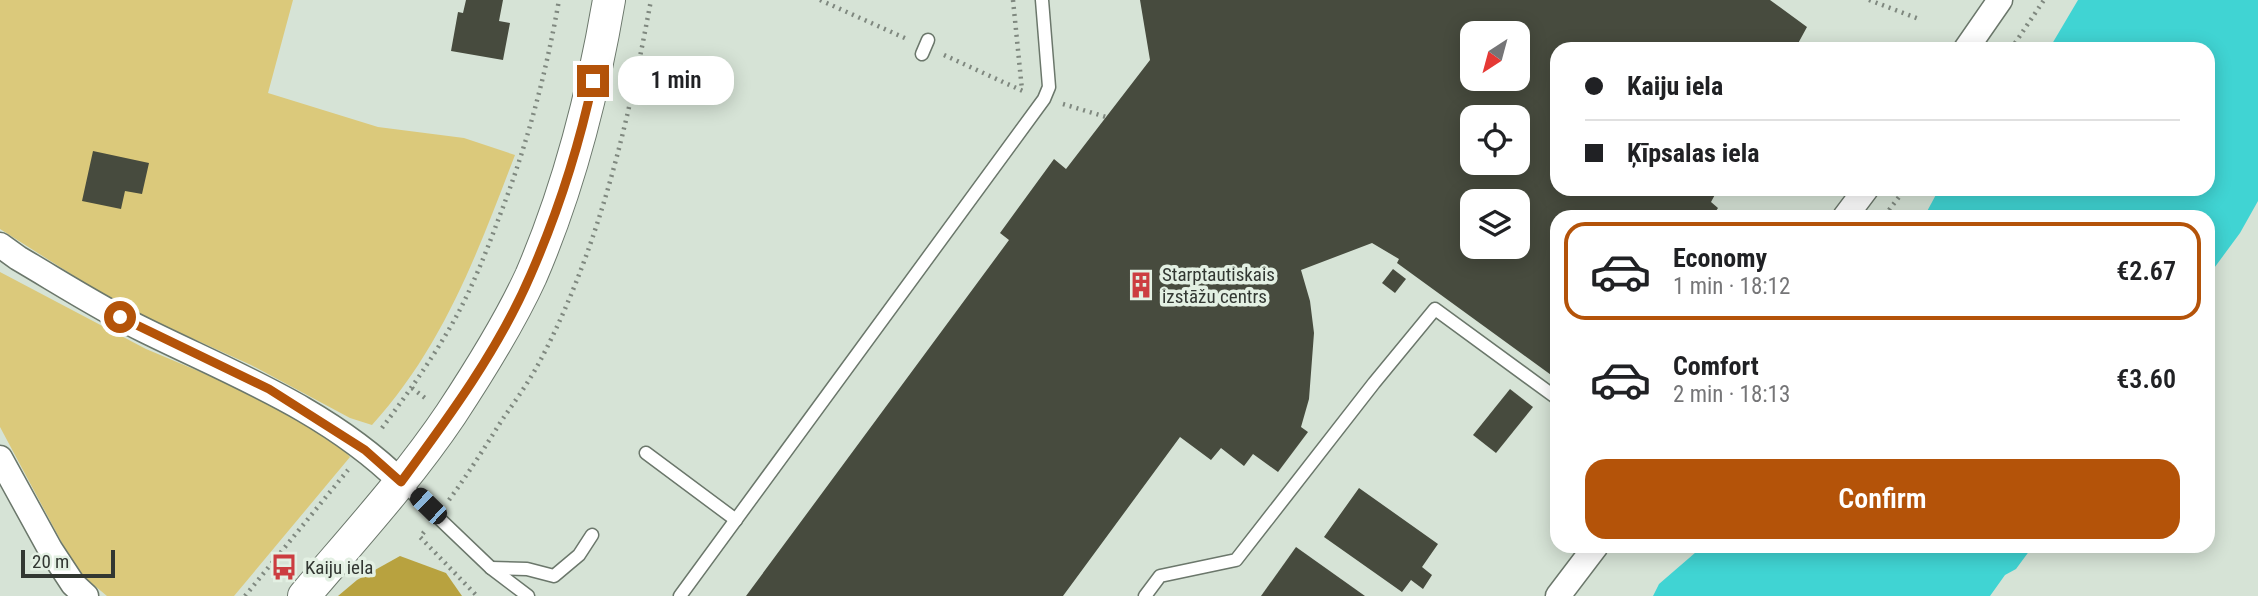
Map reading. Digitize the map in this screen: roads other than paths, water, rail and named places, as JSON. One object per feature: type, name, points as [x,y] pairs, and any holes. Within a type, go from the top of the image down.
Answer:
[{"type":"street","points":[[304,596],[401,482],[450,415],[486,358],[531,276],[584,124],[609,0]]},
{"type":"street","points":[[1971,42],[2000,0]]},
{"type":"street","points":[[0,245],[141,328],[269,389],[365,450],[401,482]]},
{"type":"street","points":[[0,458],[50,549],[73,584],[86,596]]},
{"type":"street","points":[[1558,596],[1591,553]]},
{"type":"lane","points":[[680,596],[1044,99],[1049,87],[1042,0]]},
{"type":"lane","points":[[1145,596],[1160,576],[1236,560],[1435,309],[1550,393]]},
{"type":"lane","points":[[646,453],[736,520]]},
{"type":"lane","points":[[401,482],[491,568],[528,596]]},
{"type":"lane","points":[[491,568],[527,569],[554,576],[579,555],[593,535]]},
{"type":"water","points":[[2078,0],[2258,0],[2258,201],[2240,233],[2215,267],[2215,210],[1928,210],[1935,196],[2215,196],[2215,42],[2053,42]]},
{"type":"water","points":[[1695,553],[2028,553],[2016,569],[2005,575],[1990,596],[1653,596],[1659,584]]},
{"type":"place","name":"Starptautiskais izstāžu centrs","points":[[1141,285]]},
{"type":"place","name":"Kaiju iela","points":[[284,567]]}]
